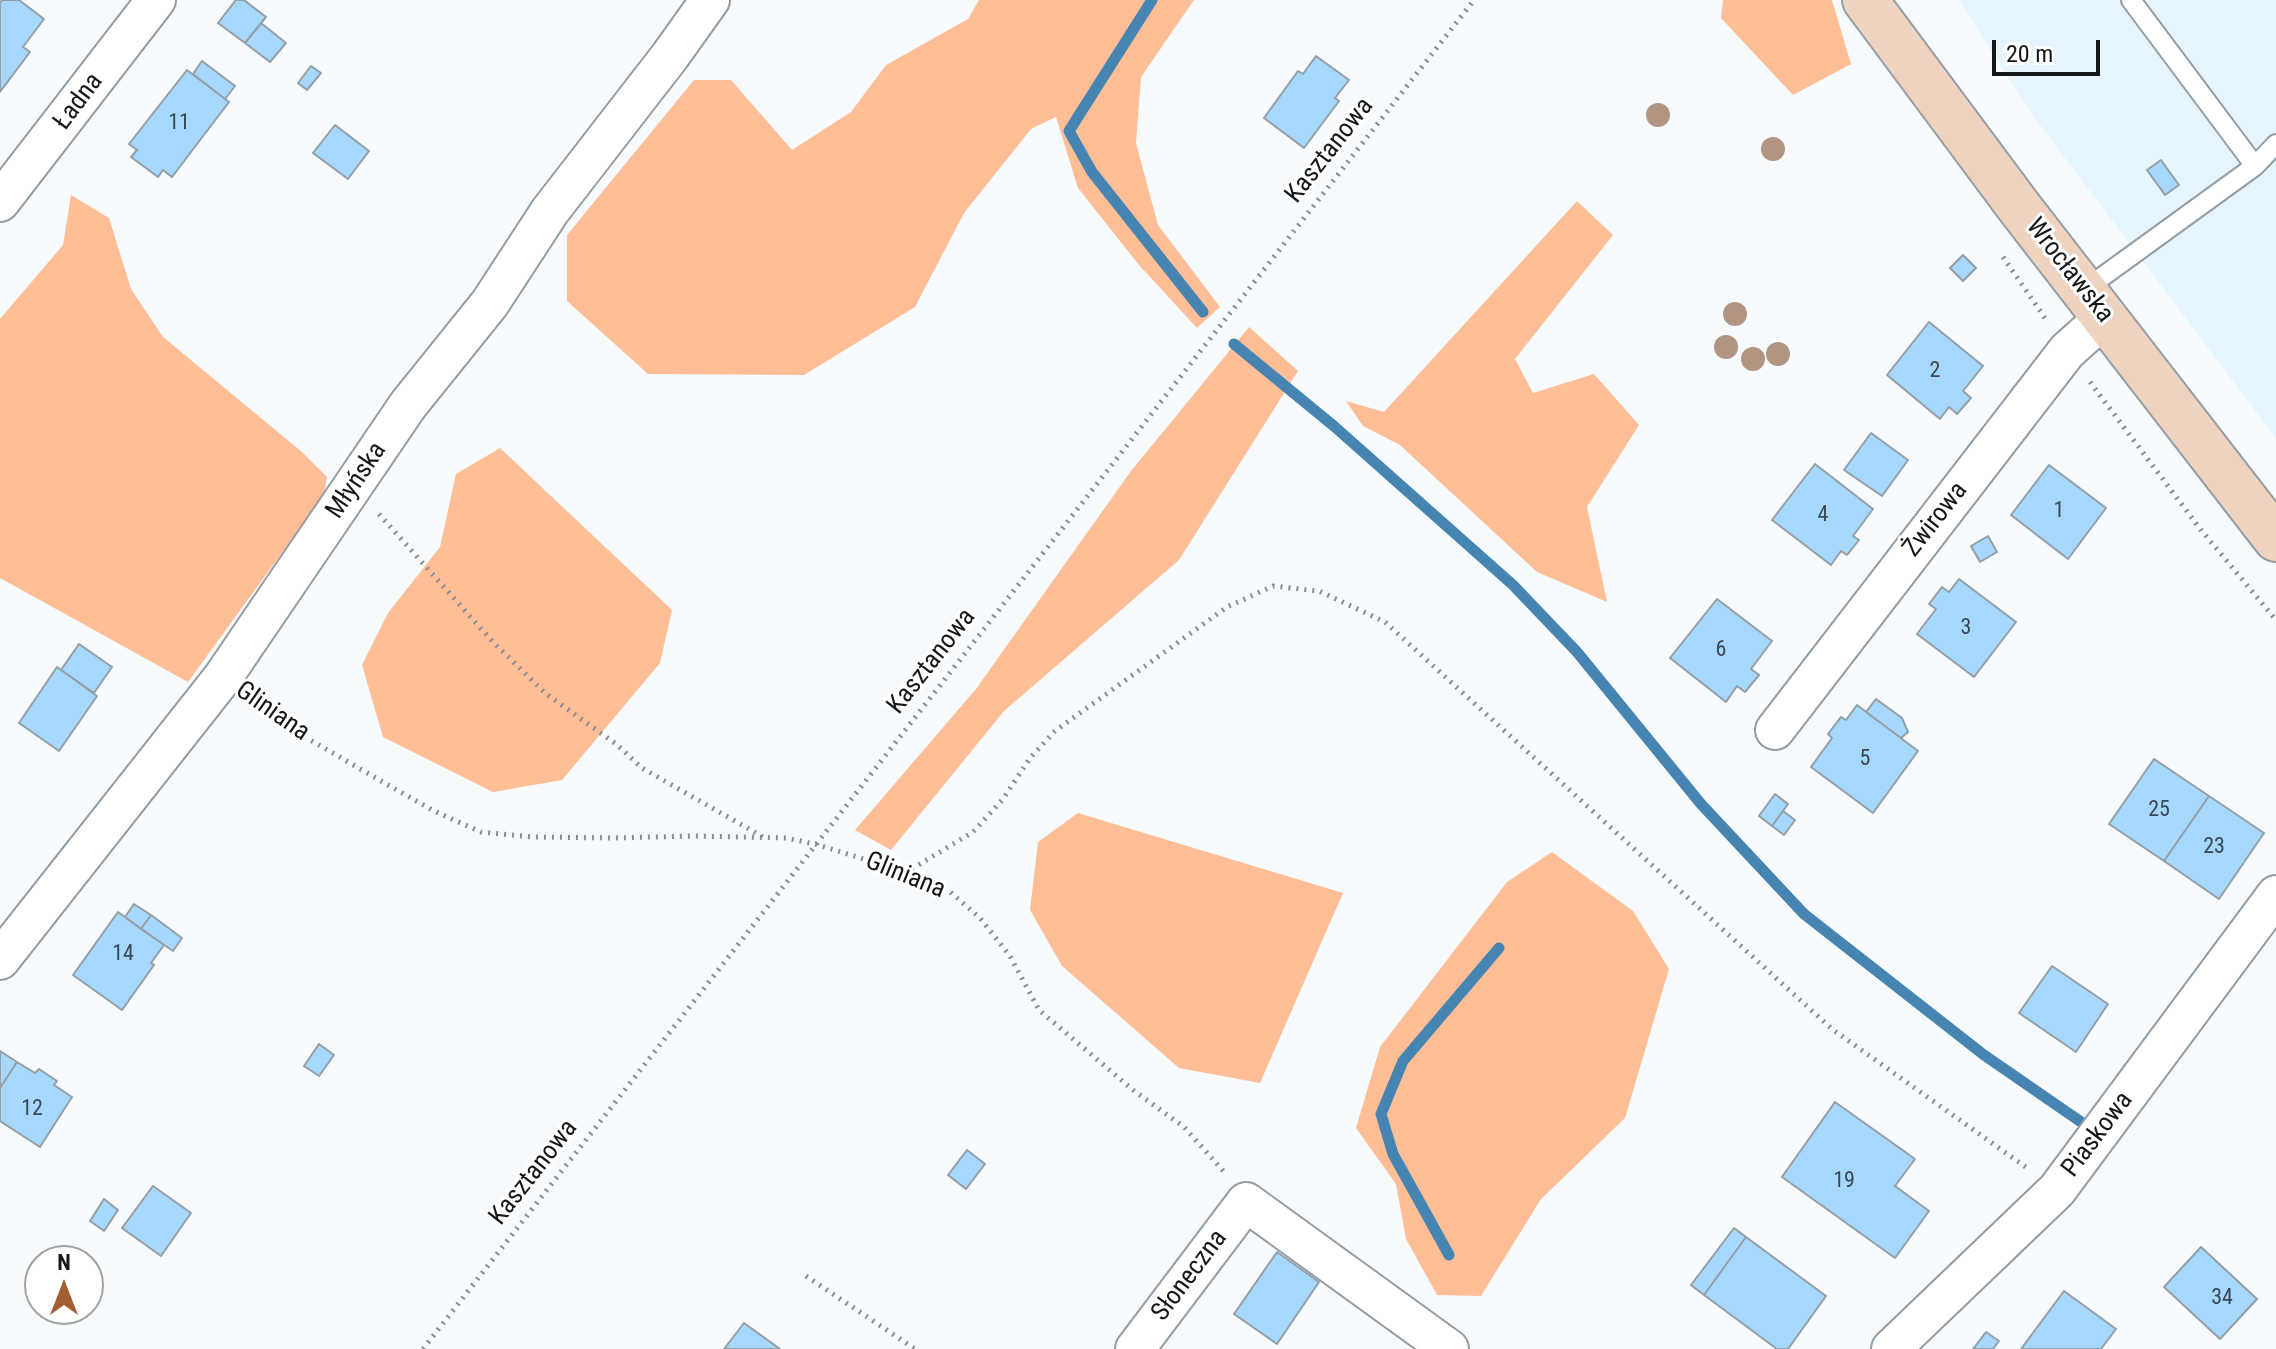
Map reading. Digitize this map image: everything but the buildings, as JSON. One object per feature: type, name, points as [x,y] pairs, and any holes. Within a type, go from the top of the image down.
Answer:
[{"type":"main road","name":"Wrocławska","points":[[1865,0],[2276,539]]},
{"type":"street","name":"Ładna","points":[[0,202],[156,0]]},
{"type":"street","name":"Młyńska","points":[[0,960],[223,677],[408,405],[490,303],[550,211],[710,0]]},
{"type":"street","name":"Żwirowa","points":[[1775,730],[2067,351],[2094,304]]},
{"type":"street","name":"Piaskowa","points":[[1891,1349],[2057,1190],[2276,895]]},
{"type":"street","name":"Słoneczna","points":[[1135,1349],[1246,1202]]},
{"type":"street","points":[[1246,1202],[1449,1349]]},
{"type":"lane","points":[[2131,0],[2255,166]]},
{"type":"lane","points":[[2094,304],[2255,166],[2276,144]]},
{"type":"path","name":"Kasztanowa","points":[[423,1349],[1474,0]]},
{"type":"path","points":[[1998,249],[2067,351],[2201,530],[2276,620]]},
{"type":"path","points":[[352,488],[398,532],[492,641],[545,693],[616,744],[642,768],[764,837]]},
{"type":"path","points":[[905,873],[973,832],[1003,799],[1030,758],[1055,731],[1227,607],[1273,586],[1319,591],[1385,622],[1832,1029],[2057,1190]]},
{"type":"path","name":"Gliniana","points":[[223,677],[305,737],[434,811],[481,832],[596,838],[764,837],[815,844],[905,873],[949,891],[980,918],[1010,956],[1039,1010],[1133,1090],[1184,1127],[1246,1202]]},
{"type":"path","points":[[806,1276],[915,1349]]},
{"type":"shaded area","points":[[979,0],[1194,0],[1141,77],[1136,143],[1158,225],[1220,307],[1197,328],[1139,265],[1078,188],[1056,117],[1031,129],[964,213],[915,307],[804,375],[648,374],[567,301],[567,235],[694,80],[731,80],[792,150],[851,112],[886,65],[968,19]]},
{"type":"shaded area","points":[[1723,0],[1832,0],[1851,64],[1793,95],[1721,18]]},
{"type":"shaded area","points":[[1959,0],[2276,0],[2276,438],[2031,113]]},
{"type":"shaded area","points":[[71,195],[109,218],[131,289],[163,337],[302,452],[327,477],[324,495],[188,682],[0,578],[0,319],[63,245]]},
{"type":"shaded area","points":[[1577,201],[1613,235],[1515,359],[1533,393],[1594,374],[1639,425],[1587,507],[1607,602],[1537,572],[1400,445],[1363,426],[1346,401],[1384,412]]},
{"type":"shaded area","points":[[1249,327],[1298,371],[1179,560],[1004,711],[891,850],[855,830],[976,689],[1131,471]]},
{"type":"shaded area","points":[[500,448],[672,610],[660,663],[562,780],[493,792],[383,737],[362,665],[388,613],[440,547],[456,474]]},
{"type":"shaded area","points":[[1078,813],[1343,893],[1260,1083],[1179,1068],[1062,966],[1030,910],[1038,842]]},
{"type":"shaded area","points":[[1552,852],[1633,911],[1669,969],[1625,1118],[1541,1199],[1481,1296],[1437,1295],[1406,1239],[1396,1184],[1356,1128],[1380,1047],[1507,882]]},
{"type":"waterway","points":[[1152,0],[1069,131],[1092,172],[1203,312]]},
{"type":"waterway","points":[[1234,344],[1335,427],[1513,585],[1577,652],[1701,804],[1804,914],[1984,1055],[2084,1124]]},
{"type":"waterway","points":[[1449,1255],[1393,1154],[1381,1114],[1403,1061],[1499,948]]}]
